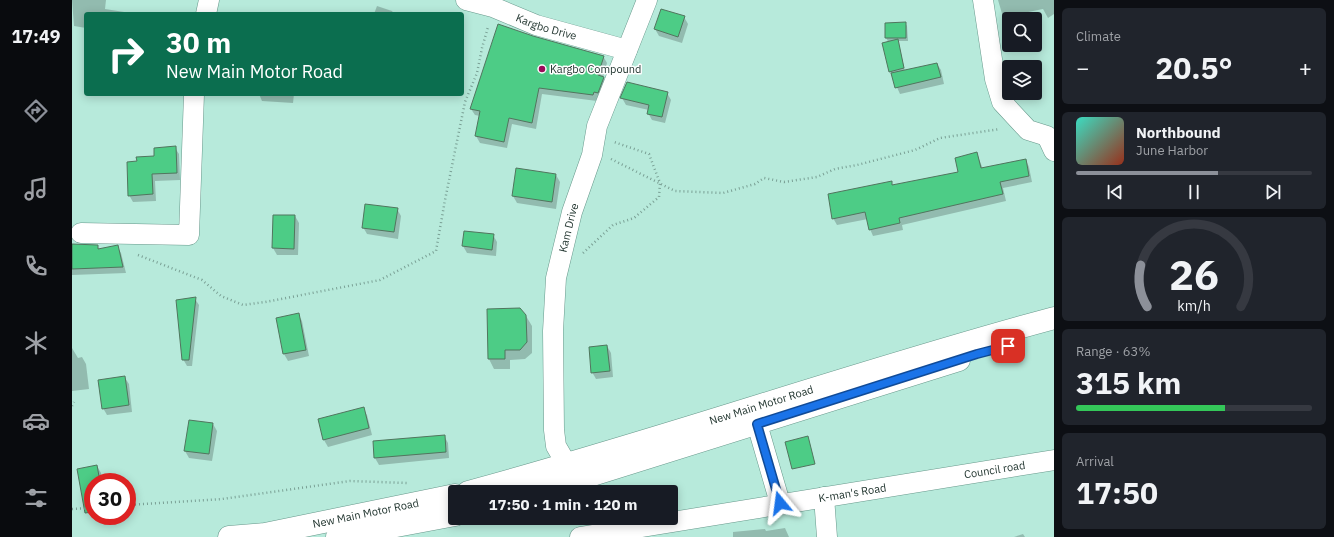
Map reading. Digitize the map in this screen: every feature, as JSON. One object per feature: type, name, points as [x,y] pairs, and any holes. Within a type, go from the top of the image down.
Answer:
[{"type":"highway","name":"New Main Motor Road","points":[[494,485],[567,465],[973,340],[1054,318]]},
{"type":"highway","name":"New Main Motor Road","points":[[561,485],[977,354],[1054,333]]},
{"type":"highway","name":"New Main Motor Road","points":[[229,537],[265,534],[448,497]]},
{"type":"highway","name":"New Main Motor Road","points":[[337,537],[448,516]]},
{"type":"street","points":[[206,12],[209,0]]},
{"type":"street","name":"Kargbo Drive","points":[[466,0],[495,3],[536,25],[628,50]]},
{"type":"street","name":"Kam Drive","points":[[567,465],[556,446],[554,430],[553,331],[556,278],[572,212],[593,149],[598,126],[647,0]]},
{"type":"street","points":[[983,0],[995,80],[1002,102],[1028,130],[1047,136],[1054,151]]},
{"type":"street","points":[[81,233],[189,235],[194,96]]},
{"type":"street","points":[[757,424],[780,503]]},
{"type":"street","name":"Council road","points":[[936,480],[1054,460]]},
{"type":"street","name":"K-man's Road","points":[[580,537],[725,514],[780,503],[936,480]]},
{"type":"street","points":[[824,497],[827,537]]},
{"type":"path","points":[[131,252],[202,280],[221,296],[243,304],[265,302],[380,280],[436,251],[465,102],[477,73],[482,48],[495,3]]},
{"type":"path","points":[[593,149],[675,191],[723,193],[755,184],[764,178],[784,182],[817,177],[835,169],[857,166],[915,150],[940,138],[1024,124]]},
{"type":"path","points":[[578,257],[613,225],[634,218],[659,197],[660,183],[648,154],[614,142],[598,126]]},
{"type":"path","points":[[72,406],[74,402]]},
{"type":"path","points":[[136,504],[222,499],[350,481],[410,483]]},
{"type":"path","points":[[72,509],[84,508]]},
{"type":"building","points":[[661,9],[685,16],[678,37],[654,29]]},
{"type":"building","points":[[906,22],[906,38],[885,38],[885,23]]},
{"type":"building","name":"Kargbo Compound","points":[[498,24],[533,36],[604,56],[598,75],[604,77],[598,93],[594,92],[593,95],[539,88],[532,123],[509,118],[504,142],[475,136],[480,111],[470,109]]},
{"type":"building","points":[[898,39],[904,68],[889,72],[882,43]]},
{"type":"building","points":[[937,63],[941,77],[895,88],[891,73]]},
{"type":"building","points":[[627,82],[668,92],[662,117],[647,114],[649,105],[620,98]]},
{"type":"building","points":[[176,146],[177,173],[152,174],[153,194],[128,196],[127,162],[137,161],[136,157],[154,156],[154,148]]},
{"type":"building","points":[[977,152],[981,168],[1026,159],[1029,176],[1000,182],[1003,194],[899,218],[900,223],[869,230],[865,212],[832,219],[828,194],[892,181],[892,185],[958,172],[955,158]]},
{"type":"building","points":[[516,168],[556,174],[552,202],[512,196]]},
{"type":"building","points":[[365,204],[398,208],[394,232],[362,228]]},
{"type":"building","points":[[273,215],[295,215],[294,249],[272,248]]},
{"type":"building","points":[[464,231],[494,234],[492,250],[462,246]]},
{"type":"building","points":[[72,244],[98,245],[98,249],[118,245],[123,267],[72,269]]},
{"type":"building","points":[[196,297],[189,360],[182,360],[176,300]]},
{"type":"building","points":[[520,308],[526,315],[527,342],[520,350],[505,350],[505,359],[488,359],[487,309]]},
{"type":"building","points":[[299,313],[306,350],[283,354],[276,318]]},
{"type":"building","points":[[607,345],[610,371],[591,373],[589,347]]},
{"type":"building","points":[[125,376],[129,405],[102,409],[98,380]]},
{"type":"building","points":[[364,407],[369,428],[323,440],[318,419]]},
{"type":"building","points":[[189,420],[213,423],[209,454],[184,451]]},
{"type":"building","points":[[445,435],[446,452],[374,458],[373,441]]},
{"type":"building","points":[[808,436],[815,464],[792,469],[785,442]]},
{"type":"building","points":[[97,465],[98,473],[84,473],[84,508],[77,469]]},
{"type":"place","name":"Kargbo Compound","points":[[542,69]]},
{"type":"route","points":[[780,503],[757,424],[977,354],[1008,346]]}]
